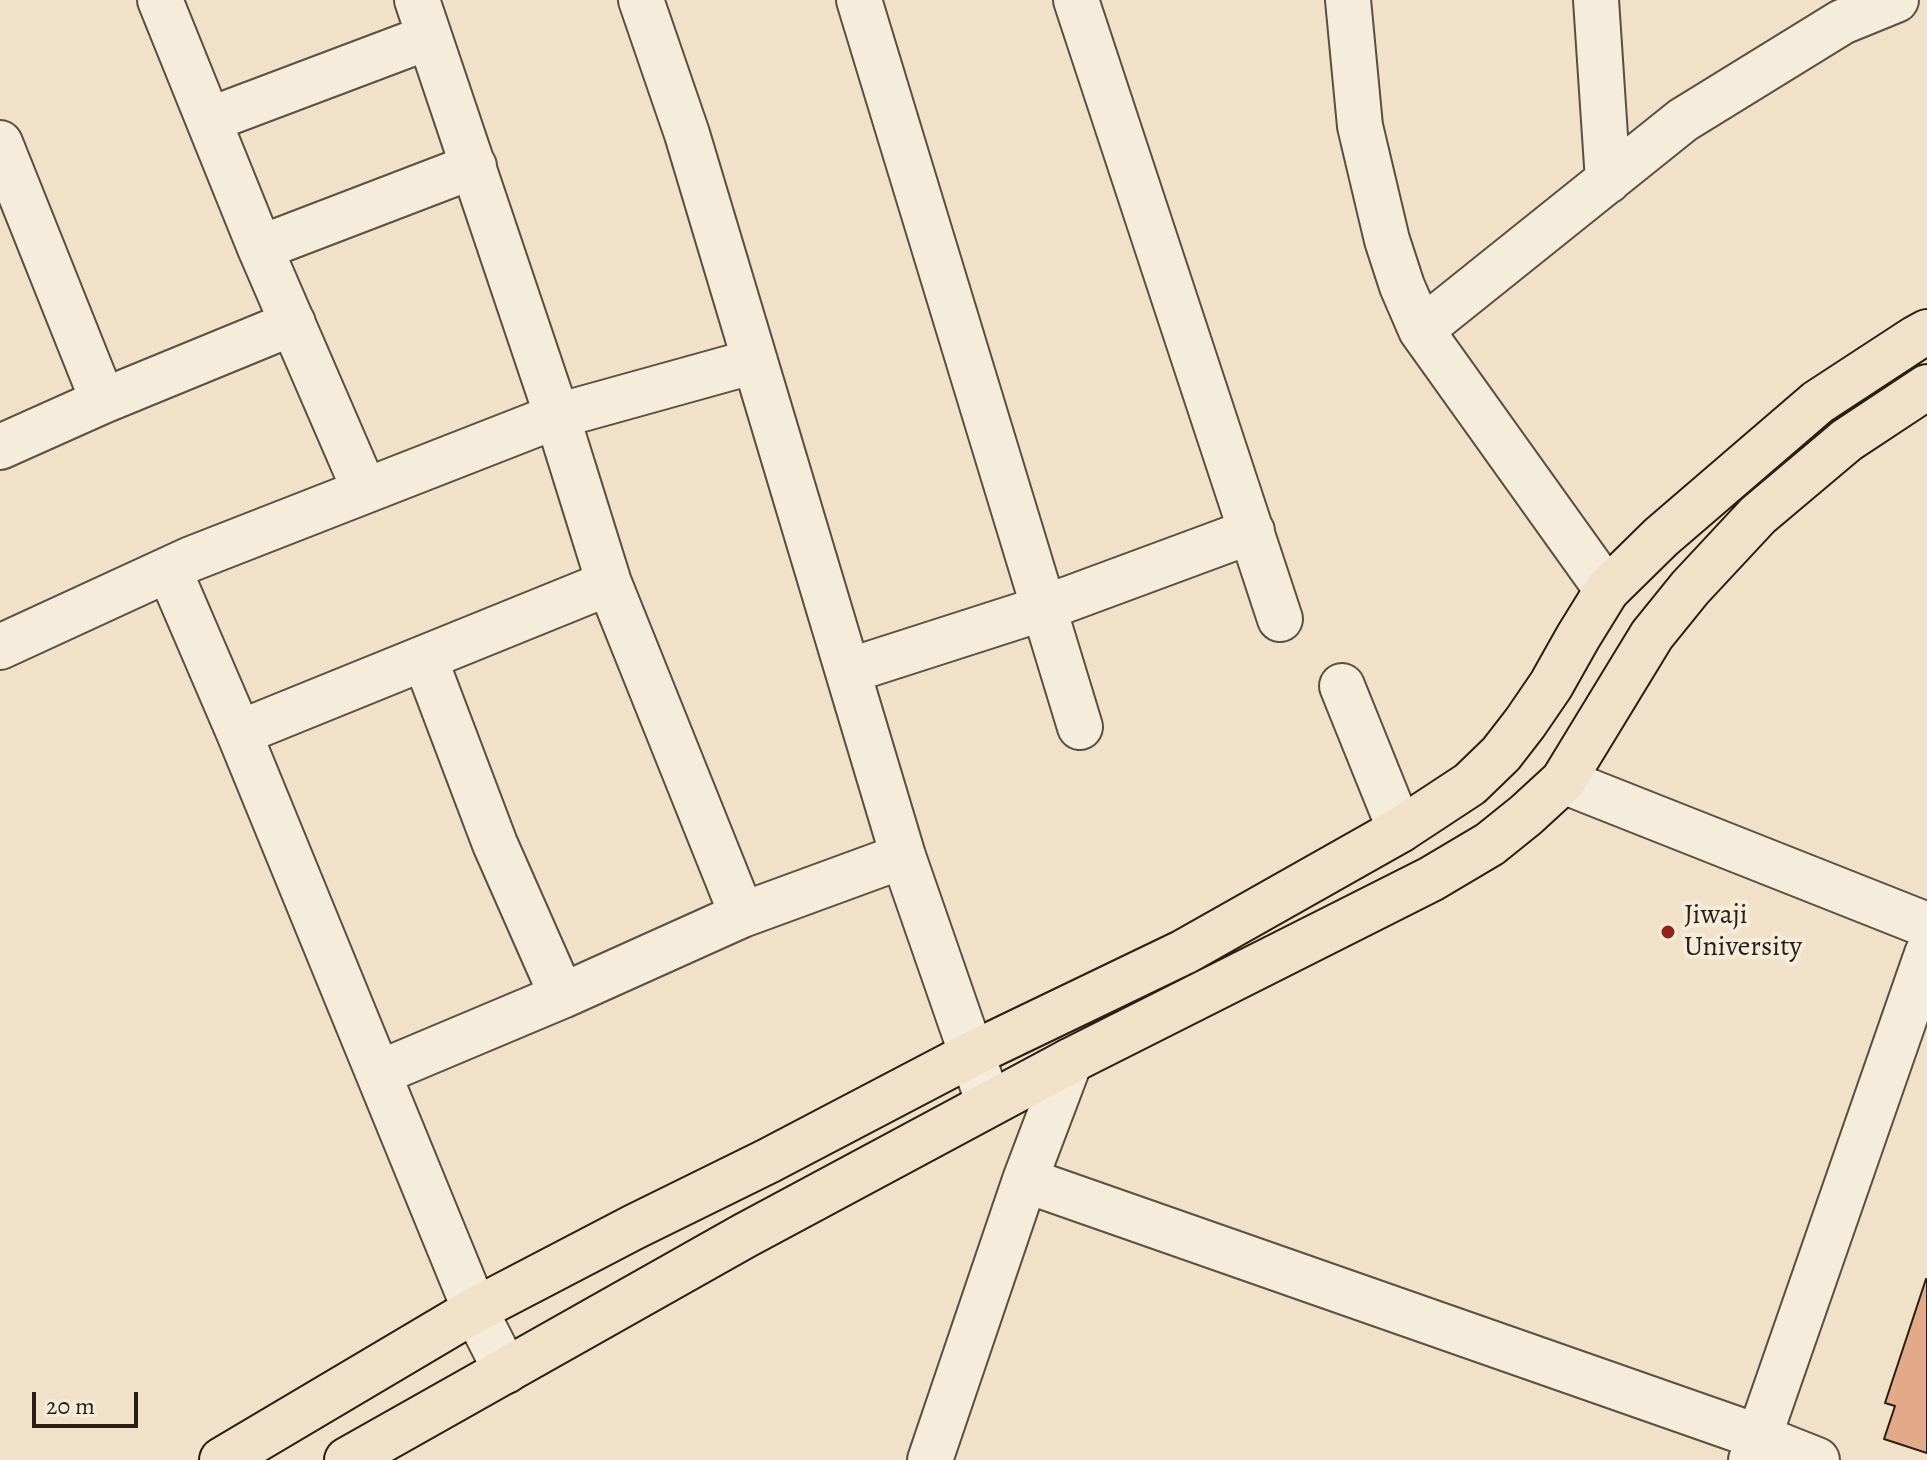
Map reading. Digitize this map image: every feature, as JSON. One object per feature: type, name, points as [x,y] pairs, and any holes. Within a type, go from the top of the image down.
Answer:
[{"type":"main road","points":[[222,1460],[475,1310],[972,1054],[1184,952],[1400,830],[1470,784],[1501,754],[1551,685],[1607,590],[1661,537],[1818,402],[1927,332]]},
{"type":"main road","points":[[347,1460],[744,1236],[1070,1061],[1431,879],[1490,844],[1563,781],[1652,635],[1758,515],[1847,440],[1927,387]]},
{"type":"main road","points":[[1570,651],[1623,683]]},
{"type":"street","points":[[160,0],[260,248],[365,491]]},
{"type":"street","points":[[641,0],[687,134],[903,856],[989,1104]]},
{"type":"street","points":[[859,0],[1080,727]]},
{"type":"street","points":[[1076,0],[1280,619]]},
{"type":"street","points":[[1348,0],[1360,126],[1387,240],[1421,330],[1607,590]]},
{"type":"street","points":[[1596,0],[1608,181]]},
{"type":"street","points":[[1421,330],[1683,120],[1841,11],[1896,0]]},
{"type":"street","points":[[209,120],[423,18],[557,416],[609,583],[742,915]]},
{"type":"street","points":[[0,143],[103,401]]},
{"type":"street","points":[[260,248],[474,166]]},
{"type":"street","points":[[0,447],[293,323]]},
{"type":"street","points":[[0,647],[191,559],[557,416],[755,361]]},
{"type":"street","points":[[848,671],[1044,608],[1252,531]]},
{"type":"street","points":[[169,570],[239,733],[475,1310],[506,1371]]},
{"type":"street","points":[[239,733],[609,583]]},
{"type":"street","points":[[425,659],[495,844],[562,996]]},
{"type":"street","points":[[1342,686],[1400,830]]},
{"type":"street","points":[[1563,781],[1927,925]]},
{"type":"street","points":[[379,1073],[562,996],[742,915],[903,856]]},
{"type":"street","points":[[1755,1449],[1927,954]]},
{"type":"street","points":[[930,1460],[1025,1180],[1070,1061]]},
{"type":"street","points":[[1025,1180],[1755,1449],[1817,1460]]},
{"type":"building","points":[[1926,1279],[1927,1453],[1884,1439],[1895,1406],[1885,1403]]},
{"type":"place","name":"Jiwaji University","points":[[1668,932]]}]
